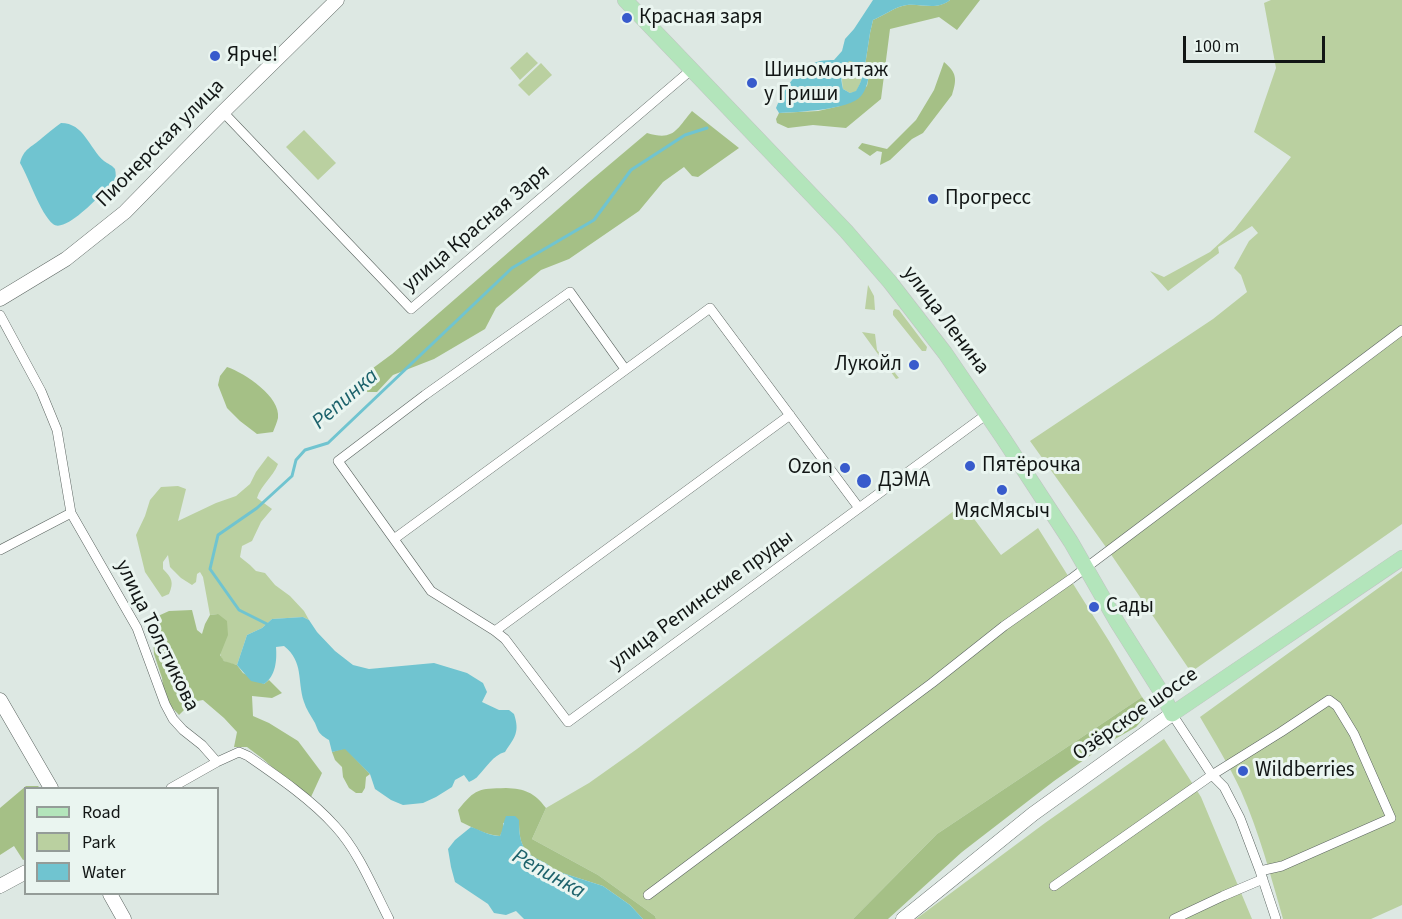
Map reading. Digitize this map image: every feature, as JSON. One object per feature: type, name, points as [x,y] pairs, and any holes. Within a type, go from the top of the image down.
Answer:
[{"type":"main road","name":"улица Ленина","points":[[625,0],[854,239],[945,353],[1086,567],[1172,714]]},
{"type":"main road","name":"Озёрское шоссе","points":[[1172,714],[1402,558]]},
{"type":"street","name":"Пионерская улица","points":[[0,299],[66,259],[136,201],[337,0]]},
{"type":"street","name":"улица Красная Заря","points":[[223,112],[411,309],[691,70]]},
{"type":"street","name":"улица Репинские пруды","points":[[625,369],[570,292],[338,461],[431,591],[505,639],[568,722],[859,508]]},
{"type":"street","points":[[394,539],[710,308],[859,508],[987,414]]},
{"type":"street","name":"улица Толстикова","points":[[0,315],[41,391],[57,430],[71,513],[137,628],[165,704],[173,719],[217,762]]},
{"type":"street","points":[[648,895],[1402,330]]},
{"type":"street","points":[[495,631],[790,415]]},
{"type":"street","points":[[0,550],[71,513]]},
{"type":"street","points":[[0,700],[50,787]]},
{"type":"street","points":[[1054,886],[1212,775],[1329,700],[1337,706],[1354,734],[1391,818],[1261,875],[1174,919]]},
{"type":"street","points":[[1172,714],[1212,775],[1224,787],[1240,818],[1276,919]]},
{"type":"street","name":"Озёрское шоссе","points":[[903,919],[1033,814],[1172,714]]},
{"type":"street","points":[[174,787],[239,752],[248,756],[320,811],[335,826],[349,844],[389,919]]},
{"type":"street","points":[[0,886],[24,873]]},
{"type":"street","points":[[111,895],[124,919]]},
{"type":"green space","points":[[950,0],[980,0],[957,30],[939,17],[890,29],[881,99],[846,128],[813,125],[788,128],[777,123],[779,113],[818,111],[840,106],[867,86],[869,75],[864,72],[873,20],[906,5],[937,6]]},
{"type":"green space","points":[[1271,0],[1402,0],[1402,524],[1191,672],[1030,441],[1213,319],[1247,292],[1241,275],[1234,268],[1249,241],[1258,233],[1252,226],[1218,247],[1219,253],[1168,291],[1150,271],[1164,277],[1210,252],[1234,230],[1291,157],[1254,132],[1276,68],[1264,3]]},
{"type":"green space","points":[[527,52],[538,63],[520,80],[510,68]]},
{"type":"green space","points":[[849,60],[857,62],[862,73],[856,92],[850,93],[843,89],[842,81],[843,70]]},
{"type":"green space","points":[[944,62],[955,77],[955,85],[952,95],[923,133],[912,139],[890,160],[880,165],[882,152],[877,151],[870,156],[858,148],[862,143],[887,149],[916,120],[934,90]]},
{"type":"green space","points":[[541,63],[552,75],[529,96],[518,85]]},
{"type":"green space","points":[[692,111],[739,148],[698,177],[692,176],[684,167],[663,182],[639,211],[569,259],[541,270],[496,308],[485,329],[434,359],[393,375],[377,392],[352,392],[365,374],[392,354],[647,133],[669,135]]},
{"type":"green space","points":[[304,130],[336,163],[318,180],[286,147]]},
{"type":"green space","points":[[868,285],[874,296],[875,310],[865,309]]},
{"type":"green space","points":[[895,309],[899,310],[927,347],[926,351],[922,351],[893,315]]},
{"type":"green space","points":[[862,332],[875,334],[877,350],[899,378],[896,379]]},
{"type":"green space","points":[[227,367],[252,380],[274,402],[278,418],[273,432],[257,434],[227,408],[218,385],[220,376]]},
{"type":"green space","points":[[268,456],[278,464],[257,498],[272,509],[261,522],[252,541],[242,546],[240,557],[256,571],[265,573],[275,585],[290,596],[309,620],[303,617],[272,619],[262,628],[247,635],[237,665],[226,662],[221,657],[218,614],[210,615],[200,572],[197,574],[196,582],[192,585],[170,567],[168,555],[163,562],[163,569],[172,583],[169,594],[162,597],[145,572],[136,535],[150,500],[161,487],[178,486],[186,489],[178,521],[236,496],[250,484]]},
{"type":"green space","points":[[963,504],[1001,555],[1038,528],[1142,697],[937,834],[853,919],[656,919],[598,875],[532,839],[546,808],[589,783],[637,749]]},
{"type":"green space","points":[[1402,571],[1402,905],[1371,919],[1283,919],[1264,854],[1241,791],[1200,717]]},
{"type":"green space","points":[[192,610],[197,630],[202,634],[210,615],[218,614],[227,621],[228,635],[220,655],[224,661],[237,665],[243,673],[264,684],[269,680],[282,693],[272,698],[252,696],[253,716],[298,741],[322,773],[311,797],[297,789],[247,747],[234,747],[237,732],[203,700],[192,702],[179,715],[165,700],[162,678],[154,654],[153,635],[158,616],[169,611]]},
{"type":"green space","points":[[1142,697],[1147,704],[1145,717],[1136,727],[1108,743],[1054,781],[962,852],[888,919],[853,919],[937,834]]},
{"type":"green space","points":[[1164,739],[1201,797],[1252,919],[916,919],[1045,823]]},
{"type":"green space","points":[[345,748],[370,774],[366,777],[362,793],[356,793],[349,788],[343,777],[342,767],[335,760],[332,752]]},
{"type":"green space","points":[[24,788],[24,860],[14,846],[0,855],[0,808]]},
{"type":"green space","points":[[506,788],[529,792],[546,808],[532,839],[598,875],[656,919],[643,919],[630,905],[603,886],[553,870],[546,863],[532,856],[523,845],[519,821],[503,823],[500,836],[485,833],[461,822],[458,810],[469,797],[478,791]]},
{"type":"water","points":[[873,0],[950,0],[938,6],[906,5],[873,20],[864,72],[869,74],[868,80],[863,94],[855,101],[823,109],[779,113],[776,108],[793,79],[812,64],[834,60],[842,51],[845,39]],"holes":[[[849,61],[858,63],[862,74],[861,80],[856,91],[850,93],[843,89],[842,74]]]},
{"type":"water","points":[[61,123],[69,124],[81,132],[99,156],[115,169],[116,178],[114,185],[85,210],[71,221],[58,226],[48,219],[20,163],[28,149]]},
{"type":"water","points":[[303,617],[309,620],[335,651],[353,665],[369,669],[434,663],[467,673],[483,683],[487,692],[482,702],[499,710],[509,710],[514,714],[516,734],[505,752],[493,759],[477,777],[469,782],[464,775],[455,780],[452,787],[423,803],[403,805],[391,800],[375,789],[370,774],[345,749],[332,752],[329,740],[320,733],[306,707],[295,658],[284,646],[276,647],[273,672],[264,684],[251,681],[237,665],[247,635],[262,628],[272,619]]},
{"type":"water","points":[[506,816],[515,816],[519,820],[520,835],[528,853],[546,863],[553,870],[603,886],[630,905],[643,919],[524,919],[516,911],[506,915],[494,913],[488,904],[455,882],[448,849],[471,827],[500,836]]},
{"type":"waterway","name":"Репинка","points":[[269,625],[239,610],[210,569],[218,535],[257,508],[292,476],[296,460],[305,450],[328,443],[512,268],[594,220],[631,170],[685,135],[707,128]]},
{"type":"place","name":"Красная заря","points":[[627,18]]},
{"type":"place","name":"Ярче!","points":[[215,56]]},
{"type":"place","name":"Шиномонтаж у Гриши","points":[[752,83]]},
{"type":"place","name":"Прогресс","points":[[933,199]]},
{"type":"place","name":"Лукойл","points":[[914,365]]},
{"type":"place","name":"Пятёрочка","points":[[970,466]]},
{"type":"place","name":"Ozon","points":[[845,468]]},
{"type":"place","name":"ДЭМА","points":[[864,481]]},
{"type":"place","name":"МясМясыч","points":[[1002,490]]},
{"type":"place","name":"Сады","points":[[1094,607]]},
{"type":"place","name":"Wildberries","points":[[1243,771]]}]
